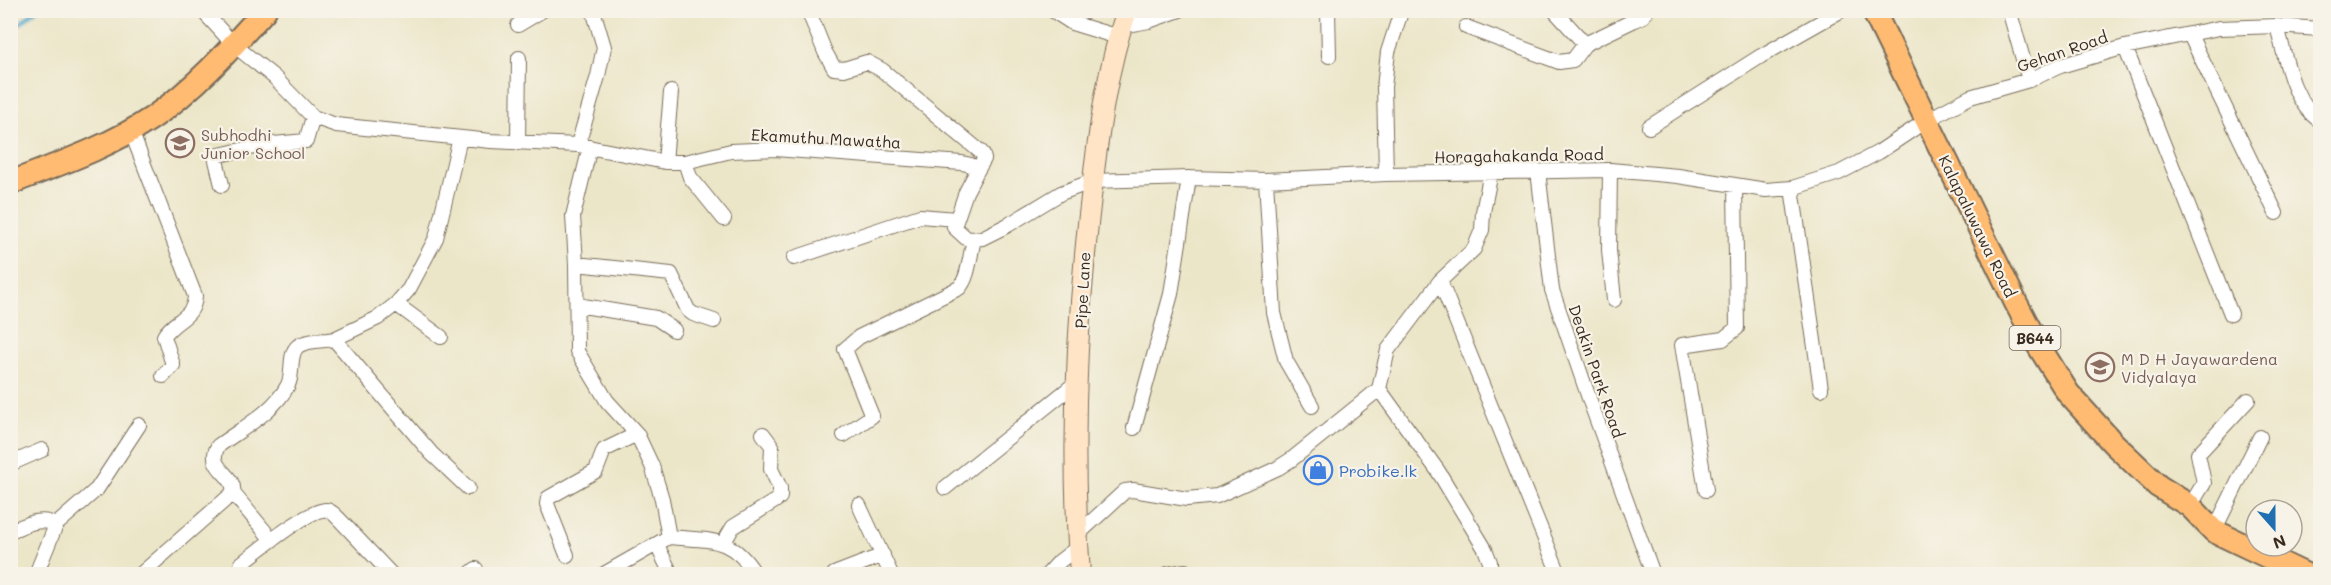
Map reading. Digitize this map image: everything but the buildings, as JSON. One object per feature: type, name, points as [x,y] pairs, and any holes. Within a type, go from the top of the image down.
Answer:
[{"type":"main road","points":[[10,183],[64,162],[131,131],[154,117],[186,91],[234,45],[265,10]]},
{"type":"main road","name":"Kalapaluwawa Road","points":[[1873,10],[2016,303],[2038,345],[2068,393],[2112,442],[2158,486],[2190,506],[2214,531],[2304,574]]},
{"type":"street","name":"Ekamuthu Mawatha","points":[[202,10],[234,45],[274,77],[314,117],[336,125],[518,143],[584,146],[664,162],[685,162],[731,151],[775,149],[962,163],[970,165],[977,171]]},
{"type":"street","points":[[518,25],[543,10]]},
{"type":"street","points":[[593,10],[604,47],[584,146],[573,216],[577,351],[607,401],[637,434],[651,466],[662,499],[663,541],[671,574]]},
{"type":"street","points":[[808,10],[834,68],[844,69],[867,62],[882,70],[982,153],[984,159],[954,227],[966,238],[974,239],[1008,225],[1061,193],[1093,181]]},
{"type":"street","points":[[1053,10],[1072,23],[1122,24],[1149,21],[1180,10]]},
{"type":"street","points":[[1328,10],[1329,56]]},
{"type":"street","points":[[1554,10],[1585,44]]},
{"type":"street","points":[[1466,27],[1558,62],[1573,60],[1585,44],[1643,16],[1647,10]]},
{"type":"street","points":[[1649,126],[1761,56],[1842,10]]},
{"type":"street","points":[[2009,10],[2029,80]]},
{"type":"street","points":[[1386,174],[1384,87],[1388,52],[1400,15]]},
{"type":"street","name":"Pipe Lane","points":[[1080,574],[1077,382],[1085,240],[1108,76],[1122,24]]},
{"type":"street","points":[[2277,26],[2293,84],[2310,114],[2320,121]]},
{"type":"street","name":"Gehan Road","points":[[1926,120],[1970,97],[2029,80],[2060,66],[2125,47],[2219,28],[2277,26],[2320,30]]},
{"type":"street","points":[[2190,34],[2276,213]]},
{"type":"street","points":[[2125,47],[2231,314]]},
{"type":"street","points":[[518,143],[519,58]]},
{"type":"street","points":[[664,162],[671,92]]},
{"type":"street","points":[[222,185],[215,156],[262,145],[306,141],[314,117]]},
{"type":"street","name":"Horagahakanda Road","points":[[1093,181],[1189,178],[1266,180],[1386,174],[1610,170],[1678,176],[1766,190],[1792,188],[1839,173],[1903,138],[1926,120]]},
{"type":"street","points":[[131,131],[195,296],[194,304],[187,317],[167,331],[164,336],[172,365],[163,376]]},
{"type":"street","points":[[141,574],[233,493],[232,483],[216,464],[218,446],[270,408],[285,390],[292,375],[292,354],[297,347],[334,339],[378,318],[396,304],[409,289],[436,238],[460,138]]},
{"type":"street","points":[[685,162],[690,177],[723,219]]},
{"type":"street","points":[[1610,170],[1609,250],[1614,300]]},
{"type":"street","name":"Deakin Park Road","points":[[1538,171],[1552,290],[1653,574]]},
{"type":"street","points":[[1048,574],[1125,491],[1132,490],[1187,499],[1217,496],[1278,468],[1379,389],[1388,350],[1440,281],[1474,249],[1482,230],[1491,172]]},
{"type":"street","points":[[1134,428],[1171,294],[1189,178]]},
{"type":"street","points":[[1266,180],[1274,314],[1286,361],[1312,406]]},
{"type":"street","points":[[1706,490],[1682,345],[1723,339],[1737,328],[1735,186]]},
{"type":"street","points":[[1792,188],[1821,389]]},
{"type":"street","points":[[794,258],[920,216],[956,219]]},
{"type":"street","points":[[844,435],[872,416],[845,349],[859,337],[958,288],[966,277],[974,239]]},
{"type":"street","points":[[576,264],[671,274],[688,310],[714,321]]},
{"type":"street","points":[[1440,281],[1559,574]]},
{"type":"street","points":[[396,304],[441,337]]},
{"type":"street","points":[[577,305],[656,318],[674,330]]},
{"type":"street","points":[[334,339],[431,453],[468,488]]},
{"type":"street","points":[[945,488],[1077,382]]},
{"type":"street","points":[[1379,389],[1438,471],[1485,549],[1490,562],[1490,573],[1488,574]]},
{"type":"street","points":[[2190,506],[2204,483],[2198,454],[2248,400]]},
{"type":"street","points":[[36,574],[56,525],[97,489],[139,425]]},
{"type":"street","points":[[567,555],[548,504],[548,498],[596,471],[604,450],[637,434]]},
{"type":"street","points":[[724,542],[733,527],[776,501],[780,496],[780,488],[771,469],[772,446],[763,434]]},
{"type":"street","points":[[2214,531],[2260,437]]},
{"type":"street","points":[[11,460],[42,450]]},
{"type":"street","points":[[233,493],[272,540]]},
{"type":"street","points":[[858,505],[891,574]]},
{"type":"street","points":[[238,574],[242,563],[272,540],[311,514],[325,510],[330,511],[391,574]]},
{"type":"street","points":[[10,531],[41,520],[47,520],[56,525]]},
{"type":"street","points":[[604,574],[663,541],[724,542],[742,556],[755,574]]},
{"type":"street","points":[[834,574],[883,555]]},
{"type":"street","points":[[1168,574],[1185,571]]},
{"type":"waterway","points":[[10,32],[36,10]]},
{"type":"place","name":"Subhodhi Junior School","points":[[180,143]]},
{"type":"place","name":"M D H Jayawardena Vidyalaya","points":[[2100,367]]},
{"type":"place","name":"Probike.lk","points":[[1318,470]]}]
